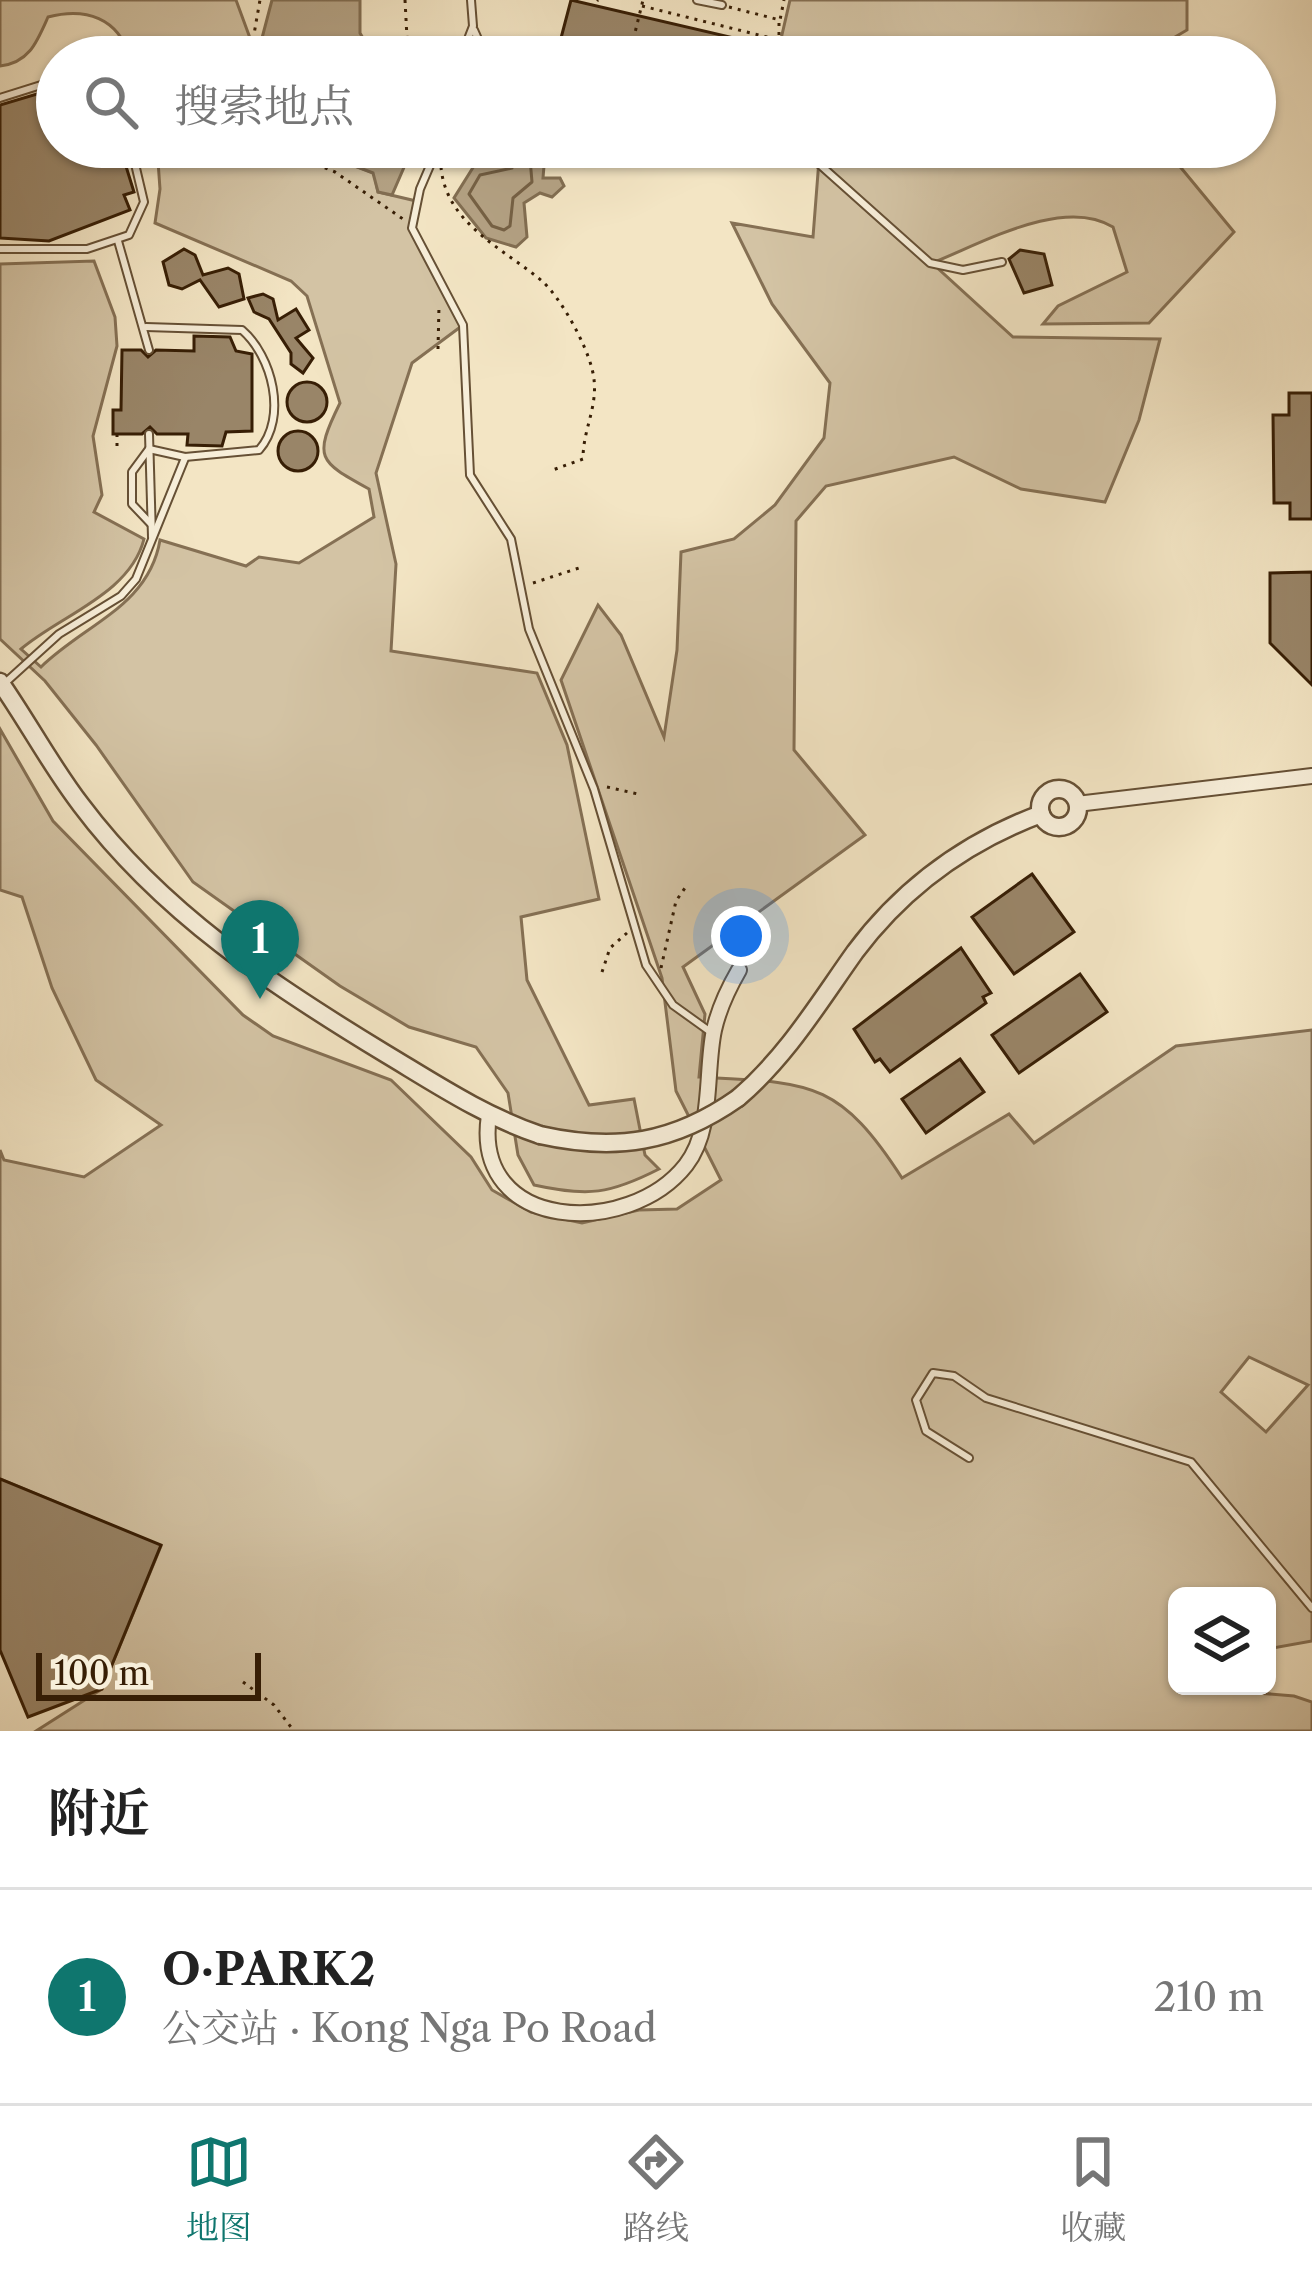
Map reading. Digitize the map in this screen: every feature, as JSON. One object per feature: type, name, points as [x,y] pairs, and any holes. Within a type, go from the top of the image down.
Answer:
[{"type":"street","points":[[1,684],[83,808],[143,877],[194,924],[297,1000],[489,1115],[540,1136],[578,1144],[638,1144],[686,1130],[739,1098],[776,1063],[856,951],[907,894],[964,850],[1041,814],[1049,825],[1066,826],[1075,818],[1077,804],[1312,776]]},
{"type":"street","points":[[489,1115],[490,1164],[511,1194],[536,1205],[587,1213],[649,1199],[694,1152],[713,1034],[739,970]]},
{"type":"lane","points":[[471,0],[477,36]]},
{"type":"lane","points":[[697,0],[722,5]]},
{"type":"lane","points":[[469,36],[473,26]]},
{"type":"lane","points":[[0,98],[36,87]]},
{"type":"lane","points":[[0,249],[87,249],[129,235],[144,202],[136,168]]},
{"type":"lane","points":[[429,168],[416,201],[412,228],[463,325],[470,475],[511,539],[529,629],[594,790],[634,930],[658,988],[688,1020],[713,1034]]},
{"type":"lane","points":[[824,168],[931,263],[964,270],[1003,262]]},
{"type":"lane","points":[[118,241],[149,350]]},
{"type":"lane","points":[[146,327],[242,330],[272,371],[271,428],[260,450],[185,457],[149,449]]},
{"type":"lane","points":[[149,434],[152,540]]},
{"type":"lane","points":[[149,449],[132,472],[132,504],[151,524]]},
{"type":"lane","points":[[1,684],[59,634],[121,596],[147,562],[185,457]]},
{"type":"lane","points":[[969,1458],[926,1431],[916,1400],[933,1373],[954,1376],[986,1398],[1191,1462],[1312,1608]]},
{"type":"path","points":[[254,36],[260,0]]},
{"type":"path","points":[[405,0],[407,36]]},
{"type":"path","points":[[777,36],[784,0]]},
{"type":"path","points":[[634,36],[643,3],[766,36]]},
{"type":"path","points":[[722,5],[780,20]]},
{"type":"path","points":[[657,19],[659,10]]},
{"type":"path","points":[[683,25],[686,17]]},
{"type":"path","points":[[709,32],[712,24]]},
{"type":"path","points":[[738,36],[743,31]]},
{"type":"path","points":[[325,168],[412,228]]},
{"type":"path","points":[[442,168],[445,190],[476,232],[546,284],[592,368],[596,410],[584,430],[583,459],[550,471]]},
{"type":"path","points":[[438,349],[439,304]]},
{"type":"path","points":[[117,434],[117,449]]},
{"type":"path","points":[[538,581],[582,567]]},
{"type":"path","points":[[601,786],[638,794]]},
{"type":"path","points":[[658,988],[666,931],[687,886]]},
{"type":"path","points":[[602,972],[610,948],[634,930]]},
{"type":"path","points":[[243,1682],[274,1705],[294,1731]]},
{"type":"shaded area","points":[[0,0],[236,0],[249,36],[119,36],[99,19],[62,14],[48,17],[25,56],[0,66]]},
{"type":"shaded area","points":[[790,0],[1187,0],[1187,30],[1177,36],[782,36]]},
{"type":"shaded area","points":[[158,168],[361,168],[374,173],[378,192],[416,201],[412,228],[463,325],[412,363],[376,473],[396,564],[391,651],[537,673],[567,745],[599,899],[521,917],[527,980],[589,1105],[634,1099],[645,1155],[659,1169],[598,1191],[534,1185],[518,1155],[508,1093],[476,1047],[409,1027],[340,986],[193,882],[96,745],[45,681],[0,639],[0,264],[94,261],[115,317],[117,346],[93,436],[102,495],[94,512],[144,539],[136,558],[109,589],[21,649],[41,667],[129,598],[154,563],[160,540],[246,566],[259,557],[299,563],[374,517],[369,489],[339,471],[325,456],[326,436],[340,403],[307,296],[291,281],[155,223]]},
{"type":"shaded area","points":[[818,168],[1181,168],[1234,232],[1149,323],[1043,324],[1058,306],[1127,272],[1113,227],[1093,219],[1071,217],[1022,226],[932,263],[1013,337],[1160,339],[1139,420],[1105,502],[1021,489],[954,457],[826,486],[796,521],[794,750],[865,835],[683,967],[705,1014],[699,1077],[769,1081],[818,1093],[859,1121],[902,1178],[1009,1114],[1034,1143],[1176,1046],[1312,1030],[1312,1641],[1276,1647],[1276,1587],[1168,1587],[1168,1695],[1294,1696],[1312,1702],[1312,1731],[36,1731],[102,1689],[161,1546],[0,1479],[0,1150],[4,1160],[84,1177],[161,1125],[96,1080],[52,988],[22,897],[0,890],[0,729],[53,821],[243,1015],[273,1036],[391,1080],[471,1157],[492,1190],[531,1212],[582,1223],[639,1210],[677,1209],[721,1180],[676,1091],[662,978],[561,680],[598,605],[621,635],[664,737],[677,650],[681,552],[734,539],[775,505],[824,438],[830,383],[772,304],[732,223],[813,237]],"holes":[[[1249,1357],[1308,1385],[1266,1432],[1221,1392]]]},
{"type":"water","points":[[272,0],[360,0],[362,36],[263,36]]},
{"type":"water","points":[[360,168],[404,168],[392,195],[378,192],[373,173]]},
{"type":"water","points":[[473,168],[544,168],[543,178],[560,178],[564,186],[552,197],[540,193],[524,203],[527,237],[516,247],[486,238],[454,198]]},
{"type":"building","points":[[571,0],[725,36],[562,36]]},
{"type":"building","points":[[36,94],[36,168],[127,168],[134,192],[124,195],[130,210],[49,241],[0,238],[0,105]]},
{"type":"building","points":[[184,249],[195,255],[203,275],[228,268],[239,274],[244,299],[219,307],[200,280],[182,289],[169,285],[163,262]]},
{"type":"building","points":[[1020,250],[1044,254],[1052,285],[1024,293],[1009,259]]},
{"type":"building","points":[[263,294],[273,299],[278,320],[296,309],[309,330],[296,338],[313,358],[303,373],[291,364],[291,353],[269,319],[254,312],[248,298]]},
{"type":"building","points":[[194,336],[230,337],[236,351],[252,354],[252,431],[226,432],[222,446],[187,445],[188,434],[157,434],[150,427],[142,434],[113,434],[113,410],[121,410],[122,350],[141,350],[148,357],[156,350],[194,351]]},
{"type":"building","points":[[307,382],[321,388],[327,402],[321,416],[307,422],[293,416],[287,402],[293,388]]},
{"type":"building","points":[[1289,393],[1312,393],[1312,519],[1290,519],[1290,503],[1274,503],[1273,415],[1289,415]]},
{"type":"building","points":[[298,431],[312,437],[318,451],[312,465],[298,471],[284,465],[278,451],[284,437]]},
{"type":"building","points":[[1312,572],[1312,685],[1270,643],[1270,573]]},
{"type":"building","points":[[1032,874],[1074,932],[1014,974],[972,917]]},
{"type":"building","points":[[961,948],[991,993],[983,997],[986,1003],[890,1072],[880,1059],[875,1062],[854,1029]]},
{"type":"building","points":[[1080,974],[1107,1012],[1019,1073],[992,1035]]},
{"type":"building","points":[[960,1059],[984,1092],[926,1133],[902,1099]]},
{"type":"building","points":[[0,1479],[161,1545],[102,1689],[28,1717],[0,1650]]},
{"type":"place","name":"O·PARK2","points":[[260,999]]}]
